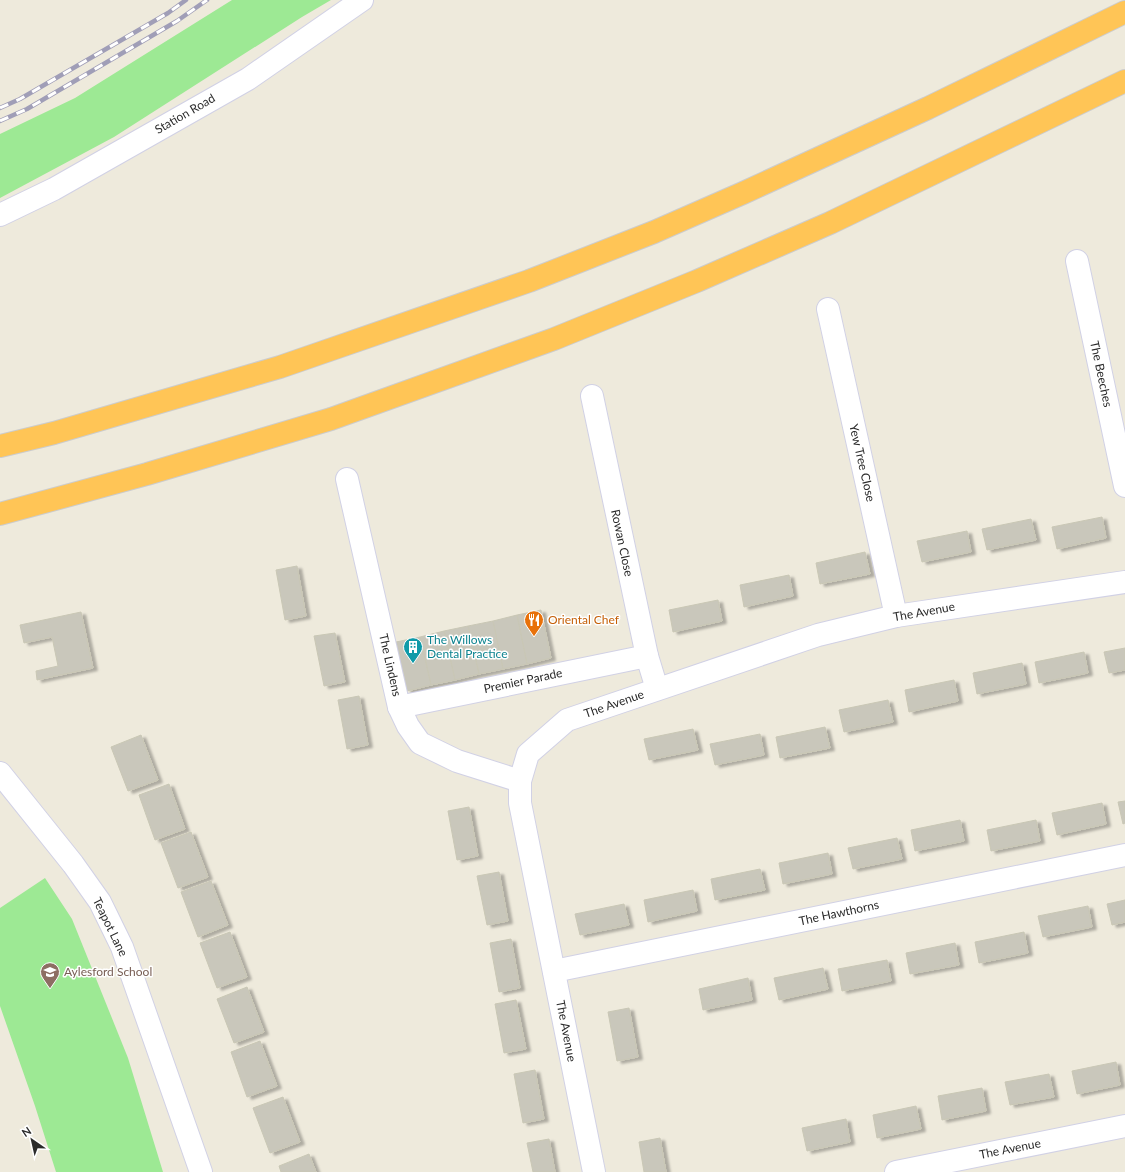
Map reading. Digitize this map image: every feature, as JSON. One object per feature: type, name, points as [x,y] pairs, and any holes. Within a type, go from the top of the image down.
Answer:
[{"type":"highway","points":[[0,446],[54,433],[280,367],[551,272],[654,232],[743,193],[934,105],[1125,12]]},
{"type":"highway","points":[[0,514],[147,474],[331,419],[554,339],[697,281],[830,223],[1125,80]]},
{"type":"street","name":"Station Road","points":[[0,215],[54,189],[248,79],[362,0]]},
{"type":"street","name":"The Beeches","points":[[1077,261],[1125,486]]},
{"type":"street","name":"Yew Tree Close","points":[[828,310],[896,616]]},
{"type":"street","name":"Rowan Close","points":[[592,396],[647,656],[657,689]]},
{"type":"street","name":"The Lindens","points":[[347,479],[399,707],[408,726],[420,743],[457,761],[520,781]]},
{"type":"street","name":"The Avenue","points":[[594,1172],[521,810],[520,781],[528,754],[567,720],[818,635],[896,616],[1125,582]]},
{"type":"street","name":"Premier Parade","points":[[399,707],[647,656]]},
{"type":"street","name":"Teapot Lane","points":[[0,773],[73,864],[100,902],[122,947],[201,1172]]},
{"type":"street","name":"The Hawthorns","points":[[554,971],[1125,855]]},
{"type":"street","name":"The Avenue","points":[[896,1172],[1125,1126]]},
{"type":"green space","points":[[232,0],[331,0],[114,137],[0,198],[0,134],[75,98]]},
{"type":"green space","name":"Aylesford School","points":[[45,878],[72,919],[128,1058],[163,1172],[56,1172],[0,1006],[0,908]]},
{"type":"building","points":[[1102,517],[1106,538],[1057,549],[1052,527]]},
{"type":"building","points":[[1031,519],[1036,540],[987,550],[982,529]]},
{"type":"building","points":[[967,531],[971,552],[922,562],[917,541]]},
{"type":"building","points":[[865,552],[870,574],[820,584],[816,563]]},
{"type":"building","points":[[297,566],[306,616],[285,620],[276,570]]},
{"type":"building","points":[[789,575],[793,596],[744,607],[740,585]]},
{"type":"building","points":[[718,600],[722,621],[673,632],[669,610]]},
{"type":"building","name":"Oriental Chef","points":[[541,610],[551,658],[527,664],[517,615]]},
{"type":"building","points":[[81,612],[93,668],[37,680],[36,671],[58,666],[52,637],[24,643],[20,625]]},
{"type":"building","points":[[517,615],[527,664],[503,669],[493,621]]},
{"type":"building","points":[[493,621],[503,669],[479,674],[468,626]]},
{"type":"building","points":[[468,626],[479,674],[455,680],[444,631]]},
{"type":"building","points":[[444,631],[455,680],[431,685],[420,637]]},
{"type":"building","points":[[335,633],[345,682],[324,686],[314,636]]},
{"type":"building","name":"The Willows Dental Practice","points":[[420,637],[431,685],[407,691],[396,642]]},
{"type":"building","points":[[1125,648],[1125,670],[1109,673],[1104,652]]},
{"type":"building","points":[[1084,652],[1088,673],[1039,683],[1035,662]]},
{"type":"building","points":[[1022,663],[1026,684],[977,694],[973,673]]},
{"type":"building","points":[[954,680],[958,701],[909,712],[905,690]]},
{"type":"building","points":[[359,696],[368,745],[347,749],[338,700]]},
{"type":"building","points":[[888,700],[893,722],[844,732],[839,710]]},
{"type":"building","points":[[825,727],[830,748],[780,758],[776,737]]},
{"type":"building","points":[[693,729],[698,750],[649,760],[644,739]]},
{"type":"building","points":[[760,734],[764,755],[715,765],[710,744]]},
{"type":"building","points":[[141,735],[158,780],[128,791],[111,747]]},
{"type":"building","points":[[169,784],[185,829],[155,840],[139,795]]},
{"type":"building","points":[[1125,801],[1125,823],[1123,824],[1118,802]]},
{"type":"building","points":[[1102,803],[1106,824],[1057,835],[1052,813]]},
{"type":"building","points":[[469,807],[478,856],[457,860],[448,811]]},
{"type":"building","points":[[960,820],[964,841],[915,851],[911,830]]},
{"type":"building","points":[[1036,820],[1040,841],[991,851],[987,830]]},
{"type":"building","points":[[191,832],[208,877],[178,888],[161,843]]},
{"type":"building","points":[[897,838],[902,859],[853,869],[848,848]]},
{"type":"building","points":[[828,853],[832,874],[783,884],[779,863]]},
{"type":"building","points":[[760,869],[765,890],[715,900],[711,879]]},
{"type":"building","points":[[499,872],[508,921],[487,925],[477,876]]},
{"type":"building","points":[[211,881],[228,925],[198,937],[181,892]]},
{"type":"building","points":[[693,890],[697,911],[648,922],[644,900]]},
{"type":"building","points":[[1125,900],[1125,922],[1112,925],[1107,904]]},
{"type":"building","points":[[624,904],[629,925],[580,935],[575,914]]},
{"type":"building","points":[[1088,906],[1092,927],[1043,937],[1038,916]]},
{"type":"building","points":[[230,932],[247,977],[217,988],[200,943]]},
{"type":"building","points":[[1024,932],[1028,953],[979,963],[975,942]]},
{"type":"building","points":[[511,939],[520,988],[499,992],[490,943]]},
{"type":"building","points":[[955,943],[959,965],[910,974],[906,953]]},
{"type":"building","points":[[887,960],[891,981],[842,991],[838,969]]},
{"type":"building","points":[[823,968],[828,989],[779,1000],[774,978]]},
{"type":"building","points":[[748,978],[752,1000],[703,1010],[699,989]]},
{"type":"building","points":[[247,987],[264,1032],[234,1043],[217,999]]},
{"type":"building","points":[[516,1000],[526,1049],[504,1053],[495,1004]]},
{"type":"building","points":[[629,1008],[638,1057],[617,1061],[608,1012]]},
{"type":"building","points":[[260,1041],[277,1086],[247,1097],[231,1052]]},
{"type":"building","points":[[1116,1062],[1120,1085],[1077,1094],[1072,1071]]},
{"type":"building","points":[[535,1070],[544,1119],[523,1123],[514,1074]]},
{"type":"building","points":[[1049,1074],[1054,1097],[1010,1105],[1005,1082]]},
{"type":"building","points":[[982,1088],[986,1111],[942,1120],[938,1096]]},
{"type":"building","points":[[283,1097],[300,1142],[270,1153],[253,1108]]},
{"type":"building","points":[[916,1106],[921,1129],[877,1138],[873,1115]]},
{"type":"building","points":[[846,1119],[850,1142],[807,1151],[802,1128]]},
{"type":"building","points":[[660,1138],[666,1172],[644,1172],[639,1142]]},
{"type":"building","points":[[549,1139],[555,1172],[533,1172],[527,1143]]},
{"type":"building","points":[[309,1154],[316,1172],[281,1172],[279,1166]]},
{"type":"railway","points":[[0,108],[20,99],[168,13],[186,0]]},
{"type":"railway","points":[[0,121],[27,109],[177,21],[207,0]]},
{"type":"place","name":"Oriental Chef","points":[[534,637]]},
{"type":"place","name":"The Willows Dental Practice","points":[[413,664]]},
{"type":"place","name":"Aylesford School","points":[[50,989]]}]
